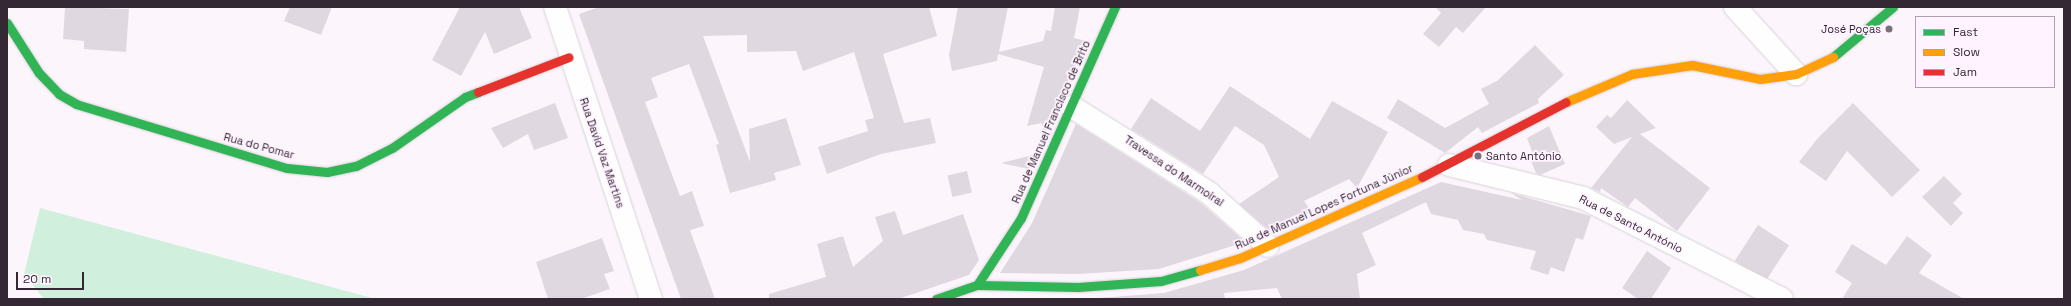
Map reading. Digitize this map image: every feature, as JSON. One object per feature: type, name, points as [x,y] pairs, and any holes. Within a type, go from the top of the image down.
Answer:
[{"type":"street","name":"Rua David Vaz Martins","points":[[555,7],[569,57],[651,299]]},
{"type":"street","name":"Rua de Manuel Francisco de Brito","points":[[976,285],[1020,218],[1072,107],[1115,7]]},
{"type":"street","points":[[1735,7],[1796,74]]},
{"type":"street","name":"Rua de Manuel Lopes Fortuna Júnior","points":[[936,299],[976,285],[1078,287],[1161,281],[1268,246],[1449,165],[1543,115],[1632,74],[1692,65],[1760,79],[1796,74],[1835,56],[1893,7]]},
{"type":"street","name":"Rua do Pomar","points":[[7,23],[39,73],[60,94],[76,104],[287,168],[327,172],[356,166],[392,148],[465,97],[569,57]]},
{"type":"street","name":"Travessa do Marmoiral","points":[[1072,107],[1209,193],[1268,246]]},
{"type":"street","name":"Rua de Santo António","points":[[1449,165],[1583,198],[1782,299]]},
{"type":"green space","points":[[40,208],[372,298],[44,299],[24,274]]},
{"type":"building","points":[[65,7],[129,9],[126,52],[84,49],[84,41],[63,39]]},
{"type":"building","points":[[290,7],[332,7],[321,35],[284,21]]},
{"type":"building","points":[[460,7],[519,7],[532,38],[494,54],[485,32],[461,76],[432,60]]},
{"type":"building","points":[[599,7],[929,7],[937,36],[883,54],[904,123],[930,118],[936,143],[881,154],[827,174],[818,147],[868,131],[865,120],[874,118],[854,52],[803,71],[796,51],[747,52],[747,35],[703,36],[750,162],[749,129],[786,118],[801,165],[774,173],[776,180],[730,193],[716,145],[719,144],[689,64],[651,78],[658,97],[645,102],[680,196],[692,191],[704,226],[690,230],[715,299],[681,299],[579,14]]},
{"type":"building","points":[[958,7],[1008,7],[999,52],[1043,41],[1046,30],[1051,31],[1055,7],[1080,7],[1074,38],[1086,41],[1044,135],[1042,123],[1027,126],[1044,67],[998,54],[997,61],[952,71],[949,55]]},
{"type":"building","points":[[1435,7],[1486,7],[1463,33],[1456,27],[1439,47],[1423,34],[1441,13]]},
{"type":"building","points":[[1535,45],[1564,75],[1538,99],[1539,103],[1482,133],[1478,127],[1445,153],[1387,118],[1398,99],[1445,128],[1489,104],[1481,89],[1497,81]]},
{"type":"building","points":[[1230,86],[1310,139],[1332,101],[1388,132],[1357,188],[1349,179],[1304,201],[1312,212],[1270,231],[1239,204],[1279,177],[1264,145],[1235,126],[1203,174],[1131,129],[1151,98],[1200,131]]},
{"type":"building","points":[[1627,100],[1656,128],[1640,134],[1710,188],[1677,231],[1635,198],[1628,207],[1601,188],[1600,192],[1591,188],[1632,137],[1614,144],[1596,127],[1607,115],[1611,118]]},
{"type":"building","points":[[555,103],[568,138],[534,150],[528,134],[503,148],[491,128]]},
{"type":"building","points":[[1853,103],[1920,170],[1892,197],[1847,151],[1826,181],[1799,162],[1817,139]]},
{"type":"building","points":[[1076,124],[1201,203],[1245,242],[1159,269],[1078,274],[1000,273],[1032,223]]},
{"type":"building","points":[[1549,126],[1565,164],[1540,175],[1536,173],[1529,156],[1533,154],[1527,138]]},
{"type":"building","points":[[1036,154],[1029,169],[1001,163]]},
{"type":"building","points":[[967,171],[972,192],[952,197],[948,175]]},
{"type":"building","points":[[1944,176],[1962,194],[1953,203],[1963,213],[1951,226],[1922,197]]},
{"type":"building","points":[[1441,182],[1522,200],[1511,193],[1591,216],[1583,240],[1576,238],[1564,272],[1551,267],[1548,275],[1530,269],[1536,251],[1487,240],[1484,234],[1463,230],[1458,220],[1431,214],[1426,202],[1362,233],[1376,265],[1357,274],[1360,299],[1282,299],[1277,288],[1224,293],[1225,299],[1085,299],[1164,293],[1244,270]]},
{"type":"building","points":[[895,211],[903,235],[963,214],[979,260],[969,275],[898,299],[769,299],[769,294],[826,277],[817,244],[843,236],[853,267],[883,241],[875,217]]},
{"type":"building","points":[[1758,225],[1789,245],[1766,281],[1735,261]]},
{"type":"building","points":[[1907,236],[1932,255],[1919,273],[1964,299],[1842,299],[1852,283],[1835,272],[1852,244],[1886,265]]},
{"type":"building","points":[[602,238],[614,271],[604,274],[610,289],[581,299],[548,299],[536,262]]},
{"type":"building","points":[[1647,251],[1671,268],[1651,299],[1638,299],[1622,288]]},
{"type":"traffic: fast","points":[[977,285],[1021,218],[1115,7]]},
{"type":"traffic: fast","points":[[1833,57],[1893,7]]},
{"type":"traffic: fast","points":[[7,23],[39,73],[59,94],[76,104],[287,168],[327,172],[356,166],[392,148],[465,97],[478,92]]},
{"type":"traffic: fast","points":[[936,299],[977,285],[1078,287],[1161,281],[1200,270]]},
{"type":"traffic: slow","points":[[1566,102],[1632,74],[1692,65],[1760,79],[1796,74],[1833,57]]},
{"type":"traffic: slow","points":[[1200,270],[1240,258],[1422,177]]},
{"type":"traffic: jam","points":[[478,92],[569,57]]},
{"type":"traffic: jam","points":[[1422,177],[1566,102]]},
{"type":"place","name":"José Poças","points":[[1889,29]]},
{"type":"place","name":"Santo António","points":[[1478,156]]}]
